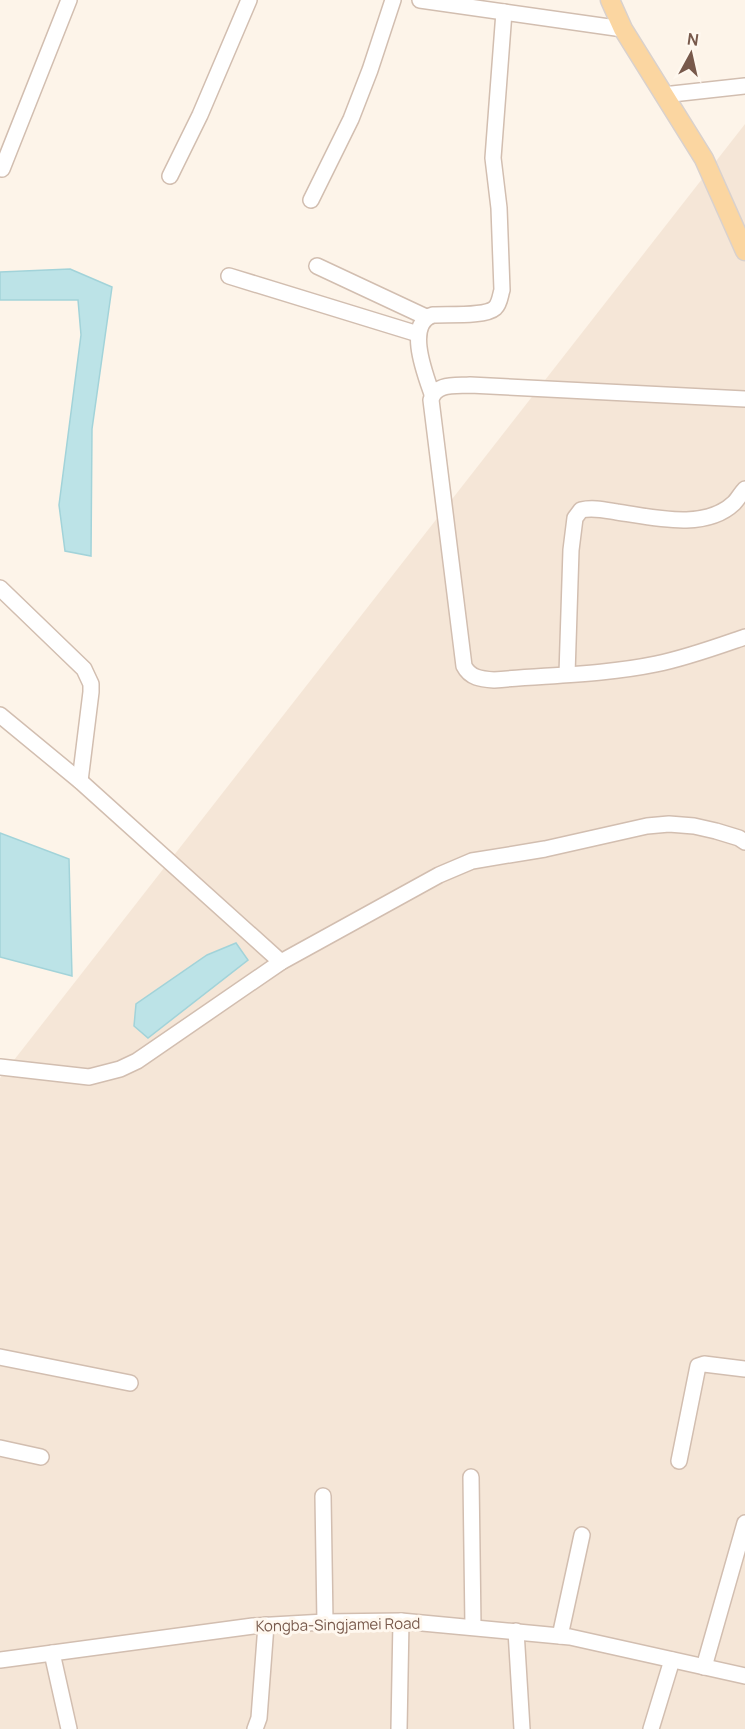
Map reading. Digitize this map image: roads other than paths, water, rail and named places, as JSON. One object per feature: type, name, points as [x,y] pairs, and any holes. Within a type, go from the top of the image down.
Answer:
[{"type":"main road","points":[[610,0],[623,29],[704,159],[745,251]]},
{"type":"street","points":[[2,169],[69,0]]},
{"type":"street","points":[[170,176],[200,115],[249,0]]},
{"type":"street","points":[[311,200],[351,119],[393,0]]},
{"type":"street","points":[[420,0],[623,29]]},
{"type":"street","points":[[504,12],[493,158],[499,208],[502,290],[499,302],[494,309],[484,313],[426,317],[421,322],[418,334],[424,371],[432,394],[432,412],[464,666],[467,672],[474,677],[494,680],[617,670],[656,664],[745,637]]},
{"type":"street","points":[[663,95],[745,85]]},
{"type":"street","points":[[317,266],[426,317]]},
{"type":"street","points":[[229,276],[418,334]]},
{"type":"street","points":[[432,394],[439,388],[470,385],[745,399]]},
{"type":"street","points":[[567,674],[571,550],[575,518],[581,510],[600,509],[676,521],[695,519],[722,512],[733,504],[745,489]]},
{"type":"street","points":[[0,588],[76,660],[89,678],[91,692],[80,781]]},
{"type":"street","points":[[0,715],[80,781],[281,962]]},
{"type":"street","points":[[0,1067],[89,1077],[120,1069],[137,1061],[281,962],[429,880],[472,861],[545,849],[658,825],[693,826],[728,834],[745,843]]},
{"type":"street","points":[[0,1357],[130,1383]]},
{"type":"street","points":[[679,1461],[698,1366],[704,1364],[745,1369]]},
{"type":"street","points":[[0,1448],[41,1457]]},
{"type":"street","points":[[471,1477],[473,1627]]},
{"type":"street","points":[[323,1496],[325,1622]]},
{"type":"street","points":[[704,1667],[745,1523]]},
{"type":"street","points":[[560,1636],[582,1534]]},
{"type":"street","points":[[399,1729],[401,1622]]},
{"type":"street","name":"Kongba-Singjamei Road","points":[[0,1659],[266,1625],[401,1622],[560,1636],[609,1644],[745,1676]]},
{"type":"street","points":[[255,1729],[259,1718],[266,1625]]},
{"type":"street","points":[[516,1631],[522,1729]]},
{"type":"street","points":[[52,1653],[69,1729]]},
{"type":"street","points":[[651,1729],[672,1660]]},
{"type":"water","points":[[70,269],[112,287],[92,429],[91,556],[65,551],[59,505],[81,335],[78,300],[0,300],[0,272]]},
{"type":"water","points":[[0,833],[69,859],[72,976],[0,957]]},
{"type":"water","points":[[236,943],[248,960],[148,1038],[134,1026],[136,1004],[207,955]]}]
